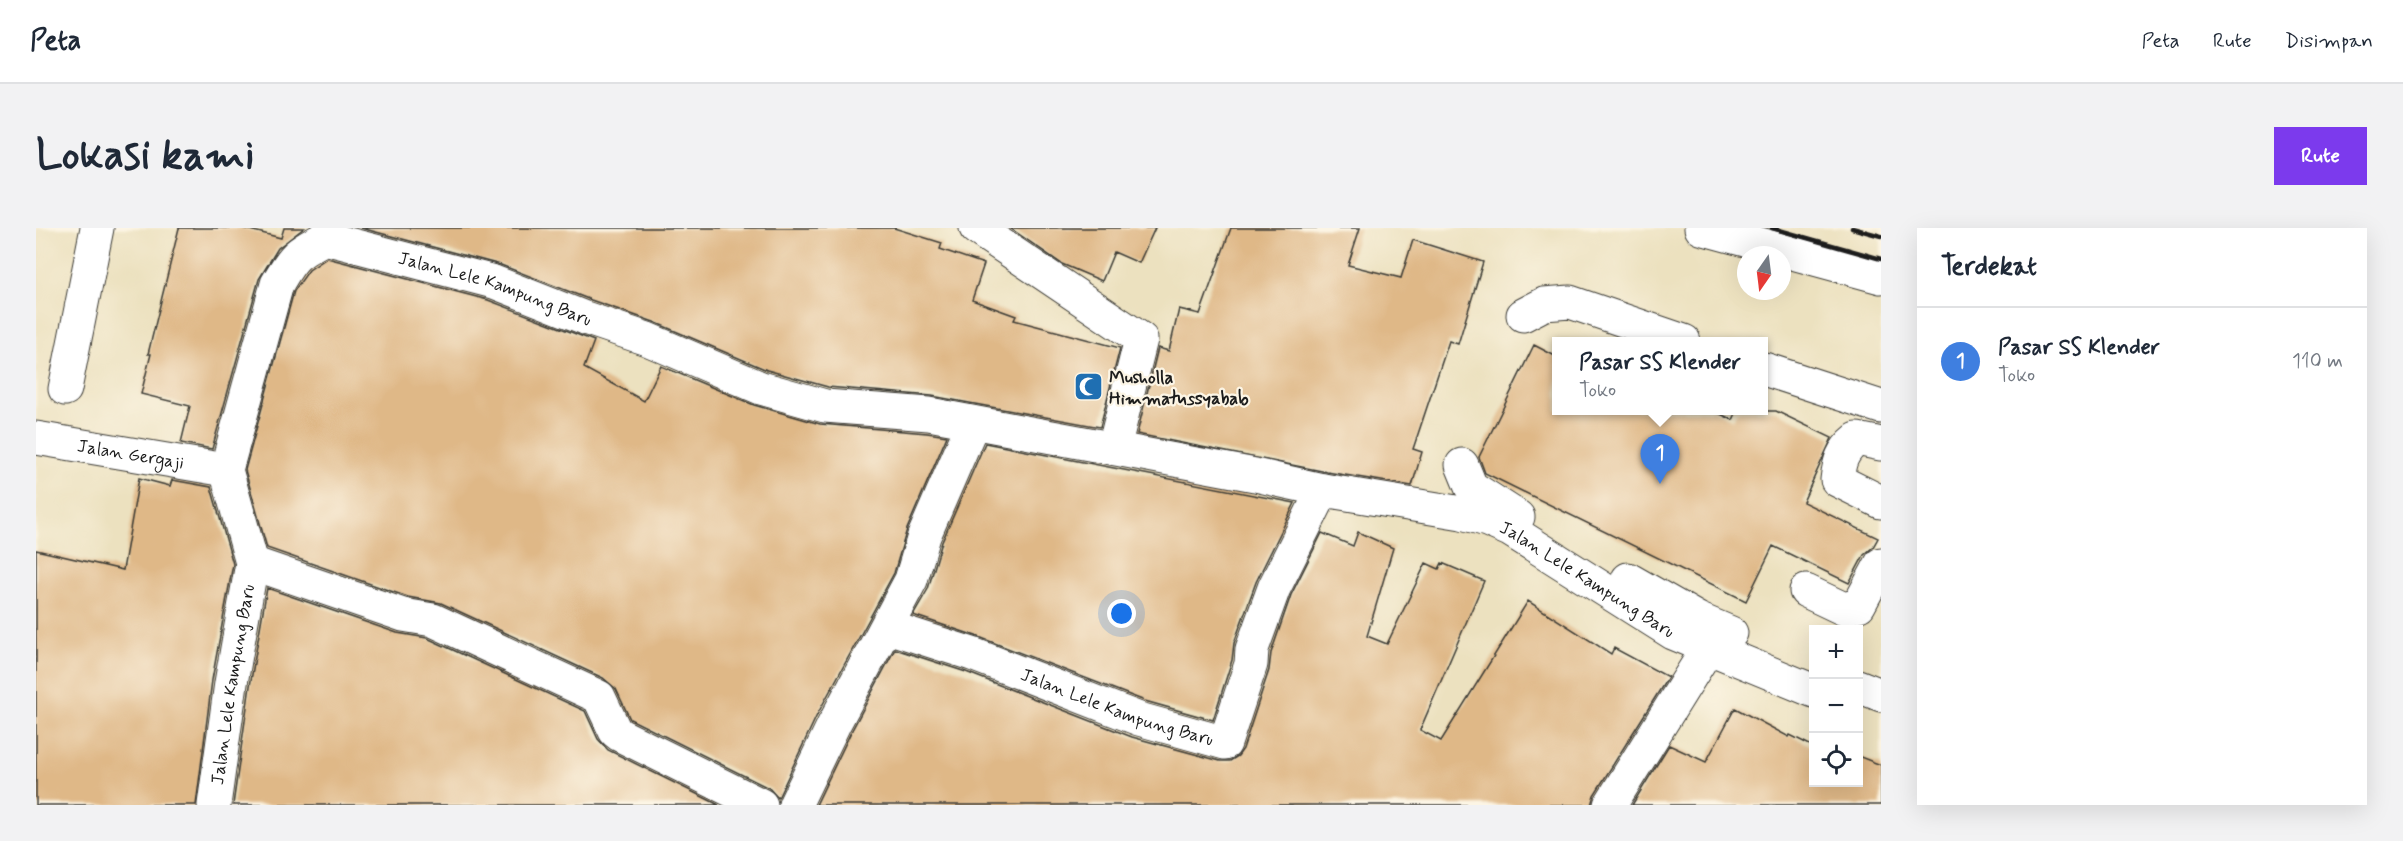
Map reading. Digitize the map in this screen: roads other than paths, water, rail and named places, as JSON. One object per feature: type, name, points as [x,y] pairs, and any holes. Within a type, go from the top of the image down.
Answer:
[{"type":"street","points":[[65,388],[97,228]]},
{"type":"street","points":[[976,228],[1141,339],[1114,448]]},
{"type":"street","points":[[1701,228],[1881,277]]},
{"type":"street","name":"Jalan Lele Kampung Baru","points":[[214,805],[231,683],[252,563],[226,470],[277,284],[298,252],[325,233],[494,282],[585,318],[647,339],[761,388],[825,406],[929,414],[1323,490],[1462,513],[1487,520],[1510,530],[1673,633],[1809,689]]},
{"type":"street","points":[[1523,315],[1544,304],[1570,302],[1670,337]]},
{"type":"street","points":[[1768,370],[1881,407]]},
{"type":"street","points":[[803,803],[834,724],[888,627],[911,580],[924,536],[974,423]]},
{"type":"street","name":"Jalan Gergaji","points":[[36,438],[226,470]]},
{"type":"street","points":[[1881,444],[1857,439],[1845,449],[1839,464],[1837,480],[1881,502]]},
{"type":"street","points":[[1462,465],[1471,487],[1504,509],[1698,619],[1809,665]]},
{"type":"street","name":"Jalan Lele Kampung Baru","points":[[888,627],[972,654],[1139,719],[1225,743],[1251,664],[1252,649],[1274,588],[1323,490]]},
{"type":"street","name":"Jalan Lele Kampung Baru","points":[[252,563],[403,615],[433,620],[595,695],[601,702],[615,731],[620,735],[761,805]]},
{"type":"street","points":[[1806,591],[1844,609],[1859,605],[1881,564]]},
{"type":"street","points":[[1610,805],[1708,648]]},
{"type":"street","points":[[1863,688],[1881,695]]},
{"type":"street","points":[[1863,712],[1881,719]]},
{"type":"railway","points":[[1772,228],[1881,259]]},
{"type":"railway","points":[[1852,228],[1881,236]]},
{"type":"place","name":"Musholla Himmatussyabab","points":[[1088,387]]},
{"type":"place","name":"Pasar SS Klender","points":[[1660,484]]}]
